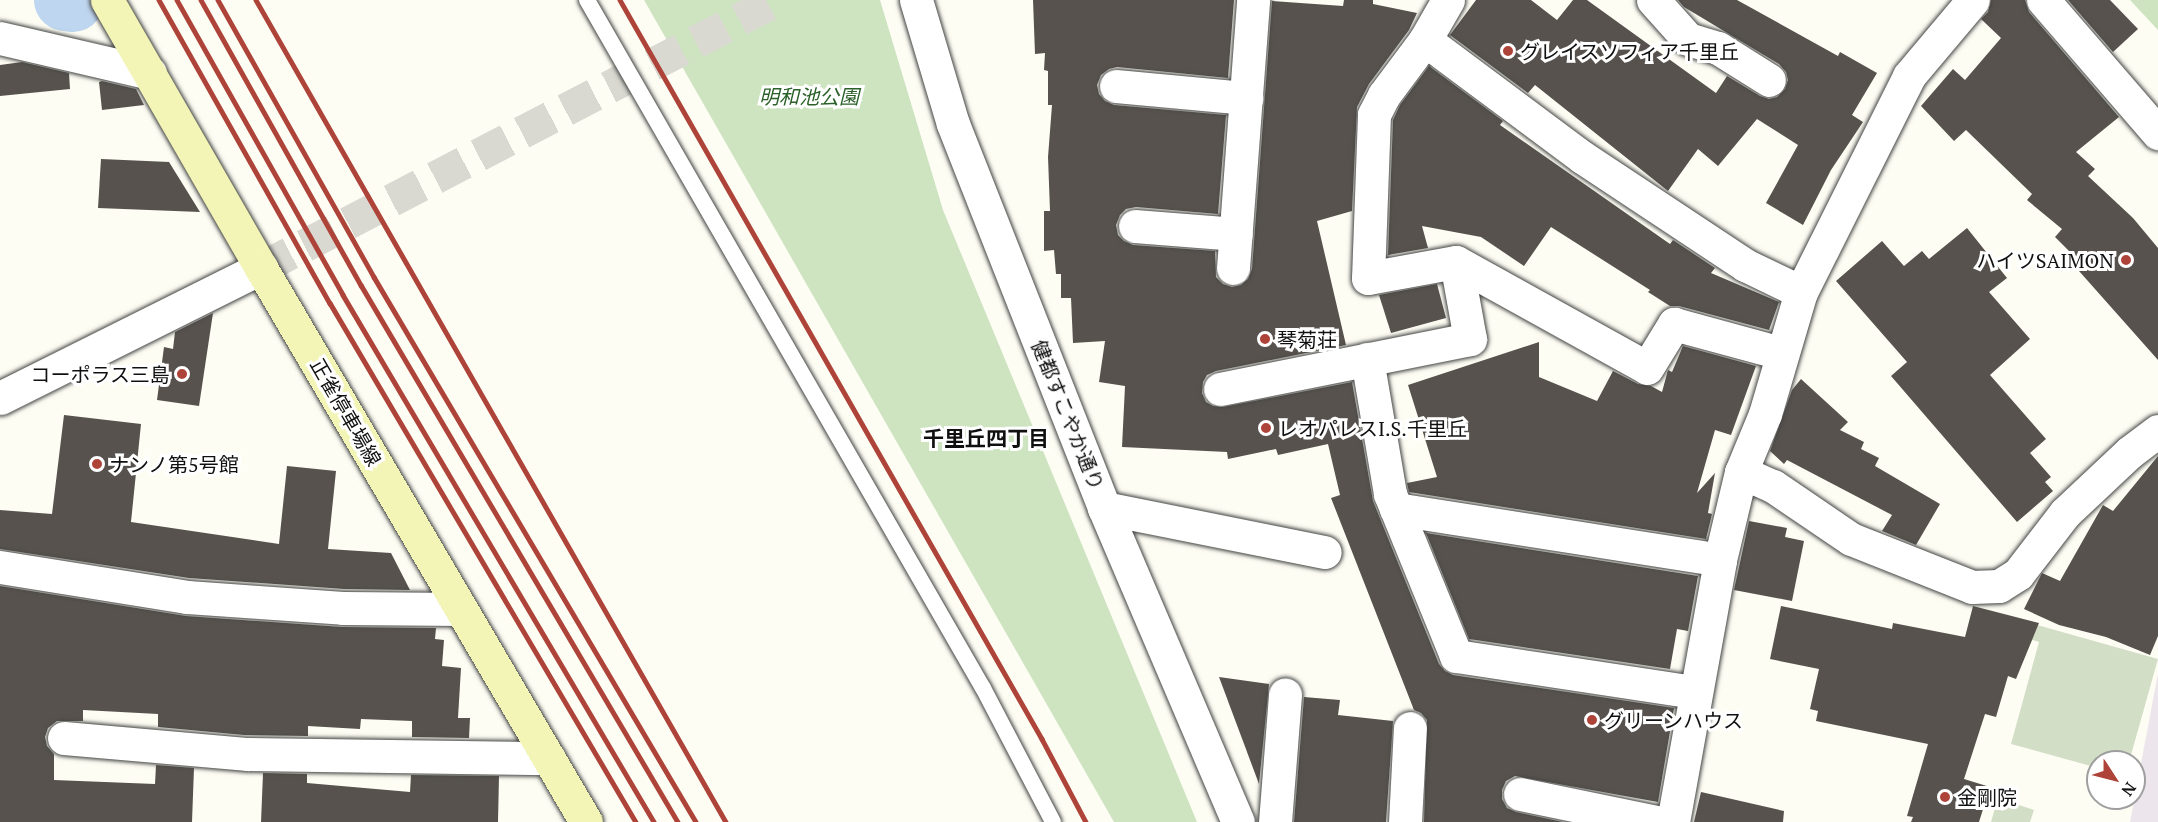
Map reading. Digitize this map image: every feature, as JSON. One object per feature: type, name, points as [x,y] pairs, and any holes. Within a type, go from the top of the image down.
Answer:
[{"type":"main road","name":"正雀停車場線","points":[[107,0],[261,268],[586,822]]},
{"type":"street","name":"健都すこやか通り","points":[[916,0],[953,124],[1104,508],[1238,822]]},
{"type":"street","points":[[1233,268],[1253,0]]},
{"type":"street","points":[[1448,0],[1425,40],[1384,95],[1374,115],[1368,278],[1456,262],[1647,368],[1674,324],[1781,353]]},
{"type":"street","points":[[1653,0],[1688,39],[1718,48],[1768,80]]},
{"type":"street","points":[[1672,822],[1720,560],[1741,472],[1765,414],[1781,353],[1801,292],[1910,76],[1973,0]]},
{"type":"street","points":[[2043,0],[2158,133]]},
{"type":"street","points":[[0,38],[150,73]]},
{"type":"street","points":[[1425,40],[1582,157],[1745,265],[1801,292]]},
{"type":"street","points":[[1116,86],[1246,98]]},
{"type":"street","points":[[1136,226],[1236,234]]},
{"type":"street","points":[[1220,388],[1470,339],[1456,262]]},
{"type":"street","points":[[0,398],[261,268]]},
{"type":"street","points":[[1367,359],[1390,494],[1456,656],[1694,692]]},
{"type":"street","points":[[1741,472],[1773,486],[1851,539],[1972,588],[1999,586],[2018,574],[2065,513],[2130,452],[2158,431]]},
{"type":"street","points":[[1104,508],[1325,552]]},
{"type":"street","points":[[1396,508],[1720,560]]},
{"type":"street","points":[[0,567],[187,597],[343,608],[461,609]]},
{"type":"street","points":[[1275,822],[1284,694]]},
{"type":"street","points":[[1405,822],[1410,728]]},
{"type":"street","points":[[64,738],[248,754],[549,758]]},
{"type":"street","points":[[1520,794],[1657,822]]},
{"type":"lane","points":[[587,0],[657,117],[977,678],[1053,822]]},
{"type":"shaded area","points":[[2158,673],[2158,822],[2130,822],[2132,810],[2146,810],[2146,750],[2144,750]]},
{"type":"green space","name":"明和池公園","points":[[644,0],[880,0],[943,210],[1197,822],[1114,822]]},
{"type":"green space","points":[[2130,0],[2158,0],[2158,30]]},
{"type":"green space","points":[[2030,623],[2158,659],[2132,750],[2086,750],[2086,765],[2011,744],[2039,642],[2026,638]]},
{"type":"green space","points":[[1998,798],[2034,810],[2030,822],[1991,822]]},
{"type":"building","points":[[1033,0],[1234,0],[1228,78],[1117,67],[1101,75],[1097,85],[1099,94],[1105,101],[1114,105],[1226,115],[1218,214],[1136,207],[1126,209],[1120,215],[1116,225],[1118,235],[1133,245],[1215,251],[1216,277],[1223,284],[1232,287],[1241,285],[1248,279],[1252,269],[1272,1],[1343,6],[1344,0],[1373,0],[1373,4],[1417,13],[1409,30],[1369,84],[1357,107],[1352,211],[1317,221],[1346,345],[1216,371],[1207,375],[1203,382],[1202,393],[1206,402],[1213,406],[1223,407],[1352,382],[1373,501],[1439,664],[1453,675],[1674,708],[1658,802],[1515,776],[1506,781],[1502,790],[1502,799],[1507,808],[1563,822],[1424,822],[1427,720],[1421,713],[1414,710],[1331,498],[1340,495],[1328,444],[1278,455],[1276,449],[1228,459],[1227,452],[1122,447],[1125,386],[1099,382],[1105,341],[1073,343],[1071,298],[1061,298],[1061,274],[1056,274],[1054,250],[1044,251],[1044,211],[1050,211],[1048,157],[1052,105],[1048,105],[1048,71],[1044,70],[1045,53],[1035,54]]},
{"type":"building","points":[[1476,0],[1531,0],[1557,20],[1573,0],[1587,0],[1716,93],[1727,76],[1769,99],[1777,97],[1785,89],[1788,80],[1786,72],[1779,64],[1684,7],[1678,0],[1737,0],[1838,56],[1840,52],[1877,73],[1852,115],[1863,122],[1831,170],[1803,225],[1766,203],[1798,145],[1757,119],[1718,166],[1698,149],[1668,191],[1535,85],[1528,93],[1450,35]]},
{"type":"building","points":[[1991,0],[2025,0],[2029,12],[2119,117],[2076,152],[2095,169],[2088,176],[2133,218],[2158,248],[2158,360],[2079,271],[2085,267],[2055,237],[2062,229],[2027,200],[2032,194],[1966,130],[1954,141],[1921,106],[1953,69],[1965,80],[2001,38],[1981,19],[1988,12]]},
{"type":"building","points":[[2068,0],[2110,0],[2138,29],[2113,52]]},
{"type":"building","points":[[22,62],[69,73],[70,89],[0,96],[0,65]]},
{"type":"building","points":[[1429,66],[1503,121],[1500,125],[1670,244],[1673,240],[1715,268],[1711,273],[1779,302],[1769,330],[1679,306],[1670,306],[1648,292],[1650,290],[1551,227],[1524,266],[1481,237],[1422,226],[1428,248],[1388,255],[1393,120],[1400,105]]},
{"type":"building","points":[[99,82],[136,89],[144,105],[102,110]]},
{"type":"building","points":[[101,159],[169,162],[200,212],[98,208]]},
{"type":"building","points":[[1967,228],[2007,278],[1989,292],[2030,339],[1990,375],[2046,439],[2030,453],[2051,477],[2045,482],[2053,491],[2017,522],[1891,376],[1907,362],[1836,281],[1882,241],[1904,266],[1922,251],[1929,259]]},
{"type":"building","points":[[1437,284],[1446,318],[1391,333],[1379,295]]},
{"type":"building","name":"コーポラス三島","points":[[213,313],[199,406],[157,400],[164,347],[173,349],[175,332]]},
{"type":"building","points":[[1539,342],[1539,377],[1597,401],[1613,371],[1638,384],[1651,386],[1662,392],[1668,370],[1672,372],[1683,346],[1756,366],[1731,435],[1715,430],[1697,493],[1715,473],[1708,513],[1712,514],[1706,539],[1409,492],[1407,483],[1437,477],[1408,385]]},
{"type":"building","points":[[1801,379],[1848,422],[1840,430],[1864,442],[1861,449],[1879,458],[1875,466],[1940,504],[1916,545],[1882,531],[1892,515],[1787,460],[1784,464],[1770,451],[1792,390]]},
{"type":"building","points":[[64,415],[141,424],[131,522],[279,544],[287,466],[336,471],[328,549],[391,553],[410,590],[344,589],[189,578],[0,549],[0,510],[52,514]]},
{"type":"building","points":[[2158,456],[2158,636],[2150,655],[2106,637],[2059,625],[2024,609],[2042,573],[2060,581],[2103,505],[2113,511]]},
{"type":"building","points":[[1749,521],[1787,528],[1785,537],[1804,541],[1792,601],[1734,590]]},
{"type":"building","points":[[1426,533],[1698,576],[1688,631],[1677,629],[1670,669],[1469,639]]},
{"type":"building","points":[[0,586],[186,616],[342,627],[436,628],[435,639],[444,640],[442,666],[461,668],[458,718],[470,718],[469,738],[412,737],[412,721],[361,719],[360,729],[308,726],[308,736],[244,735],[158,727],[158,714],[83,710],[83,721],[57,721],[48,728],[45,737],[47,746],[54,754],[54,780],[155,784],[156,765],[194,768],[192,822],[0,822]]},
{"type":"building","points":[[1781,606],[1892,629],[1893,623],[1965,637],[1973,606],[2039,623],[2016,679],[2008,676],[1996,717],[1985,714],[1964,779],[1990,787],[1979,822],[1911,822],[1913,817],[1907,816],[1928,744],[1816,721],[1818,711],[1810,709],[1819,669],[1770,659]]},
{"type":"building","points":[[1219,677],[1269,684],[1259,784]]},
{"type":"building","points":[[1304,697],[1340,700],[1338,715],[1393,721],[1386,822],[1294,822]]},
{"type":"building","points":[[263,773],[307,774],[307,783],[410,792],[411,775],[499,776],[498,822],[261,822]]},
{"type":"building","points":[[1701,792],[1784,811],[1783,822],[1694,822]]},
{"type":"waterway","points":[[65,0],[73,1]]},
{"type":"tunnel","points":[[261,268],[776,0]]},
{"type":"railway","points":[[159,0],[330,303],[636,822]]},
{"type":"railway","points":[[177,0],[343,295],[654,822]]},
{"type":"railway","points":[[201,0],[361,285],[678,822]]},
{"type":"railway","points":[[218,0],[374,277],[696,822]]},
{"type":"railway","points":[[256,0],[726,822]]},
{"type":"railway","points":[[620,0],[1042,739],[1086,822]]},
{"type":"place","name":"グレイスソフィア千里丘","points":[[1508,51]]},
{"type":"place","name":"ハイツSAIMON","points":[[2126,260]]},
{"type":"place","name":"琴菊荘","points":[[1265,339]]},
{"type":"place","name":"コーポラス三島","points":[[182,374]]},
{"type":"place","name":"レオパレスI.S.千里丘","points":[[1266,428]]},
{"type":"place","name":"ナンノ第5号館","points":[[97,464]]},
{"type":"place","name":"グリーンハウス","points":[[1592,720]]},
{"type":"place","name":"金剛院","points":[[1945,797]]},
{"type":"district","name":"千里丘四丁目","points":[[986,438]]}]
